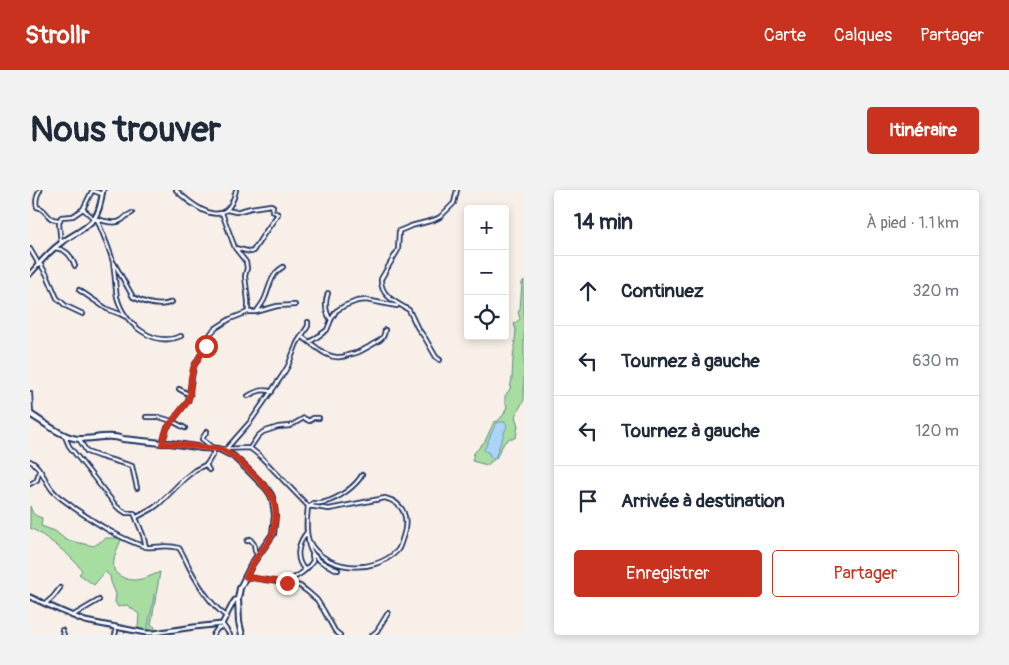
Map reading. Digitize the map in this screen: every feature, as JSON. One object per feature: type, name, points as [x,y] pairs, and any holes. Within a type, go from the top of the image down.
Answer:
[{"type":"main road","points":[[31,415],[64,434],[79,439],[106,436],[217,449],[233,456],[267,489],[273,501],[275,515],[273,534],[240,588],[238,600],[239,622],[242,635]]},
{"type":"street","points":[[30,274],[61,242],[86,227],[95,219],[103,192],[92,192],[83,209],[73,216],[53,220],[49,218],[45,211],[37,207],[36,204],[40,190]]},
{"type":"street","points":[[176,190],[191,204],[204,212],[214,214],[227,210],[234,200],[236,190]]},
{"type":"street","points":[[400,306],[385,293],[381,283],[381,279],[398,250],[399,231],[406,227],[434,220],[440,216],[454,203],[457,190]]},
{"type":"street","points":[[227,210],[236,212],[271,205],[273,206],[272,211],[278,214],[253,251],[235,248]]},
{"type":"street","points":[[83,209],[95,219],[112,222],[117,222],[132,214]]},
{"type":"street","points":[[222,213],[235,248],[246,262],[245,276],[248,312]]},
{"type":"street","points":[[95,219],[113,262],[133,297],[154,304],[164,305],[172,302]]},
{"type":"street","points":[[59,220],[61,242]]},
{"type":"street","points":[[54,248],[60,248],[69,254],[75,266]]},
{"type":"street","points":[[30,249],[38,265],[46,272],[57,298],[66,306],[83,314]]},
{"type":"street","points":[[113,262],[118,299],[127,318]]},
{"type":"street","points":[[246,268],[249,264]]},
{"type":"street","points":[[256,312],[265,297],[272,278],[283,267]]},
{"type":"street","points":[[79,290],[107,309],[127,318],[139,330],[152,336],[168,340],[181,336]]},
{"type":"street","points":[[328,293],[326,307],[331,320]]},
{"type":"street","points":[[310,342],[327,330],[337,310],[366,300],[406,308],[412,313],[417,327],[436,357],[440,360]]},
{"type":"street","points":[[162,444],[167,428],[185,406],[190,395],[194,366],[213,331],[230,319],[248,312],[256,312],[277,306],[295,305]]},
{"type":"street","points":[[227,448],[250,422],[272,392],[288,366],[308,322]]},
{"type":"street","points":[[300,338],[302,337],[331,356],[341,357],[363,351],[382,339],[385,330]]},
{"type":"street","points":[[179,389],[190,395]]},
{"type":"street","points":[[248,396],[262,390],[272,392]]},
{"type":"street","points":[[30,393],[31,415]]},
{"type":"street","points":[[146,417],[160,417],[184,428]]},
{"type":"street","points":[[250,448],[263,432],[278,427],[290,426],[304,418],[309,421],[313,418],[319,418]]},
{"type":"street","points":[[207,431],[202,439],[217,449],[250,448],[309,506],[329,509],[385,498],[393,500],[399,505],[406,520],[404,533],[397,551],[376,564],[364,567],[353,567],[330,561],[320,555],[308,540]]},
{"type":"street","points":[[64,434],[69,446],[117,507],[126,512],[134,512],[146,547]]},
{"type":"street","points":[[79,439],[87,452],[132,466],[137,488]]},
{"type":"street","points":[[136,517],[152,510],[184,479],[210,461],[217,449]]},
{"type":"street","points":[[30,461],[35,464],[53,491],[64,501],[126,540],[146,547],[164,545],[179,548],[208,597],[226,617]]},
{"type":"street","points":[[204,466],[206,465],[209,470]]},
{"type":"street","points":[[30,484],[37,480],[39,471]]},
{"type":"street","points":[[309,506],[313,503],[323,503],[338,496],[356,484],[362,475]]},
{"type":"street","points":[[287,583],[305,570],[313,561],[307,532],[309,506]]},
{"type":"street","points":[[305,570],[298,554],[301,540],[307,532]]},
{"type":"street","points":[[247,541],[250,539],[254,544],[258,556]]},
{"type":"street","points":[[312,555],[323,564],[338,570]]},
{"type":"street","points":[[246,577],[300,586],[316,600],[335,631],[340,635]]},
{"type":"street","points":[[45,604],[60,588]]},
{"type":"street","points":[[30,597],[90,622],[147,633],[154,634],[194,627],[223,625]]},
{"type":"street","points":[[72,616],[99,600]]},
{"type":"street","points":[[213,635],[223,625],[234,600],[238,600]]},
{"type":"street","points":[[372,635],[378,631],[388,613]]},
{"type":"street","points":[[223,625],[230,635]]},
{"type":"street","points":[[114,626],[116,631]]},
{"type":"street","points":[[115,635],[119,627]]},
{"type":"street","points":[[62,630],[64,635]]},
{"type":"green space","points":[[524,280],[524,400],[515,416],[518,426],[516,437],[510,438],[504,443],[496,458],[487,465],[472,461],[474,453],[485,441],[494,422],[498,421],[504,414],[507,406],[505,396],[510,389],[512,378],[516,330],[514,324],[520,319],[518,312]]},
{"type":"green space","points":[[30,506],[34,514],[42,518],[41,526],[55,531],[66,540],[94,546],[106,538],[122,538],[114,561],[114,569],[118,575],[127,579],[137,580],[160,572],[151,625],[155,627],[153,632],[138,629],[139,614],[127,605],[118,607],[115,602],[116,594],[110,576],[105,572],[94,585],[79,574],[82,571],[79,566],[66,553],[30,528]]},
{"type":"water","points":[[498,422],[505,422],[507,425],[495,458],[491,458],[489,453],[484,450]]},
{"type":"waterway","points":[[147,635],[154,594]]},
{"type":"route","points":[[206,346],[194,366],[188,401],[167,428],[162,444],[170,443],[219,449],[233,456],[267,489],[273,501],[275,515],[273,534],[252,564],[246,577],[287,583]]}]
